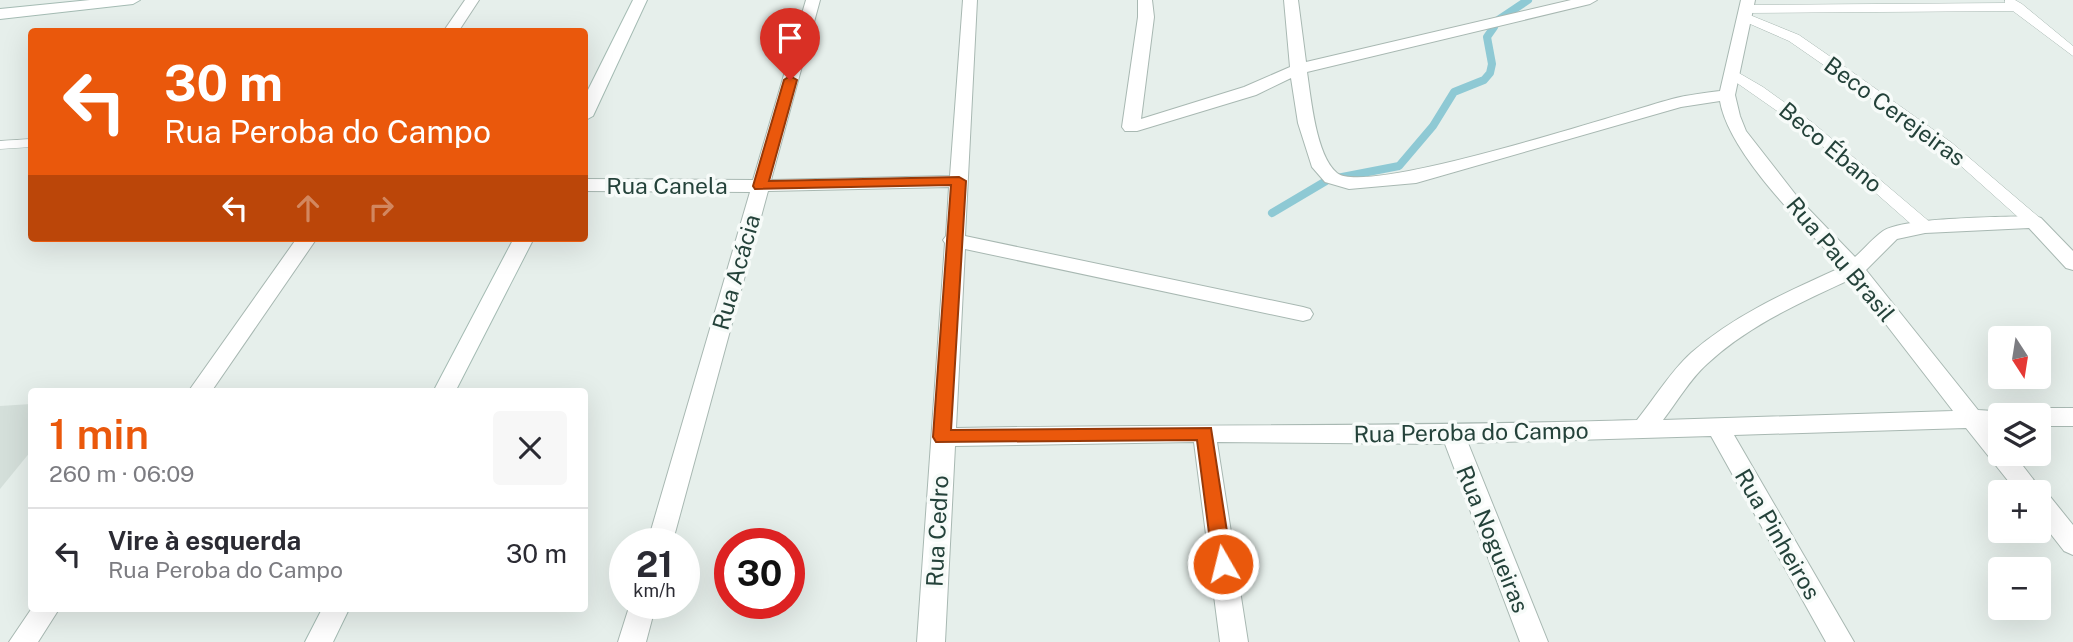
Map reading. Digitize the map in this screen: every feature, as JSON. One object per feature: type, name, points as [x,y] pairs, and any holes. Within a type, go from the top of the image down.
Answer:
[{"type":"street","points":[[0,14],[133,0]]},
{"type":"street","points":[[453,28],[472,0]]},
{"type":"street","points":[[588,108],[639,0]]},
{"type":"street","name":"Rua Acácia","points":[[664,528],[813,0]]},
{"type":"street","name":"Rua Cedro","points":[[931,642],[953,240],[970,0]]},
{"type":"street","points":[[1145,0],[1146,17],[1131,127],[1250,91],[1298,69],[1589,0]]},
{"type":"street","points":[[1291,0],[1298,69],[1315,155],[1329,178],[1341,183],[1384,183],[1416,177],[1679,102],[1727,95]]},
{"type":"street","name":"Rua Pau Brasil","points":[[1746,9],[1727,95],[1731,116],[1738,132],[1792,203],[1855,269],[2021,480]]},
{"type":"street","name":"Rua Canela","points":[[588,185],[760,186],[959,181]]},
{"type":"street","points":[[1644,428],[1697,360],[1736,328],[1775,306],[1855,269],[1891,234],[1925,227],[2034,222],[2073,263]]},
{"type":"street","points":[[953,240],[1303,314]]},
{"type":"street","points":[[202,388],[304,242]]},
{"type":"street","points":[[446,388],[522,242]]},
{"type":"street","points":[[2051,417],[2073,416]]},
{"type":"street","name":"Rua Peroba do Campo","points":[[942,437],[1205,433],[1452,435],[1988,418]]},
{"type":"street","name":"Rua Pinheiros","points":[[1717,426],[1840,642]]},
{"type":"street","points":[[1205,433],[1234,642]]},
{"type":"street","name":"Rua Nogueiras","points":[[1452,435],[1534,642]]},
{"type":"street","points":[[2051,516],[2073,544]]},
{"type":"street","points":[[23,642],[44,612]]},
{"type":"street","points":[[319,642],[334,612]]},
{"type":"street","points":[[632,642],[639,619]]},
{"type":"lane","points":[[1746,9],[2013,4],[2073,51]]},
{"type":"lane","name":"Beco Cerejeiras","points":[[1746,9],[1794,38],[1947,146],[2034,222]]},
{"type":"lane","name":"Beco Ébano","points":[[1732,73],[1768,95],[1851,161],[1925,227]]},
{"type":"lane","points":[[0,145],[28,143]]},
{"type":"shaded area","points":[[28,404],[28,455],[0,489],[0,406]]},
{"type":"waterway","points":[[1498,20],[1528,0]]},
{"type":"waterway","points":[[1337,178],[1399,166],[1433,126],[1454,92],[1484,80],[1490,73],[1492,64],[1487,37],[1494,27]]},
{"type":"waterway","points":[[1272,213],[1326,181]]},
{"type":"route","points":[[790,80],[760,186],[959,181],[956,194],[942,437],[1205,433],[1223,564]]}]
